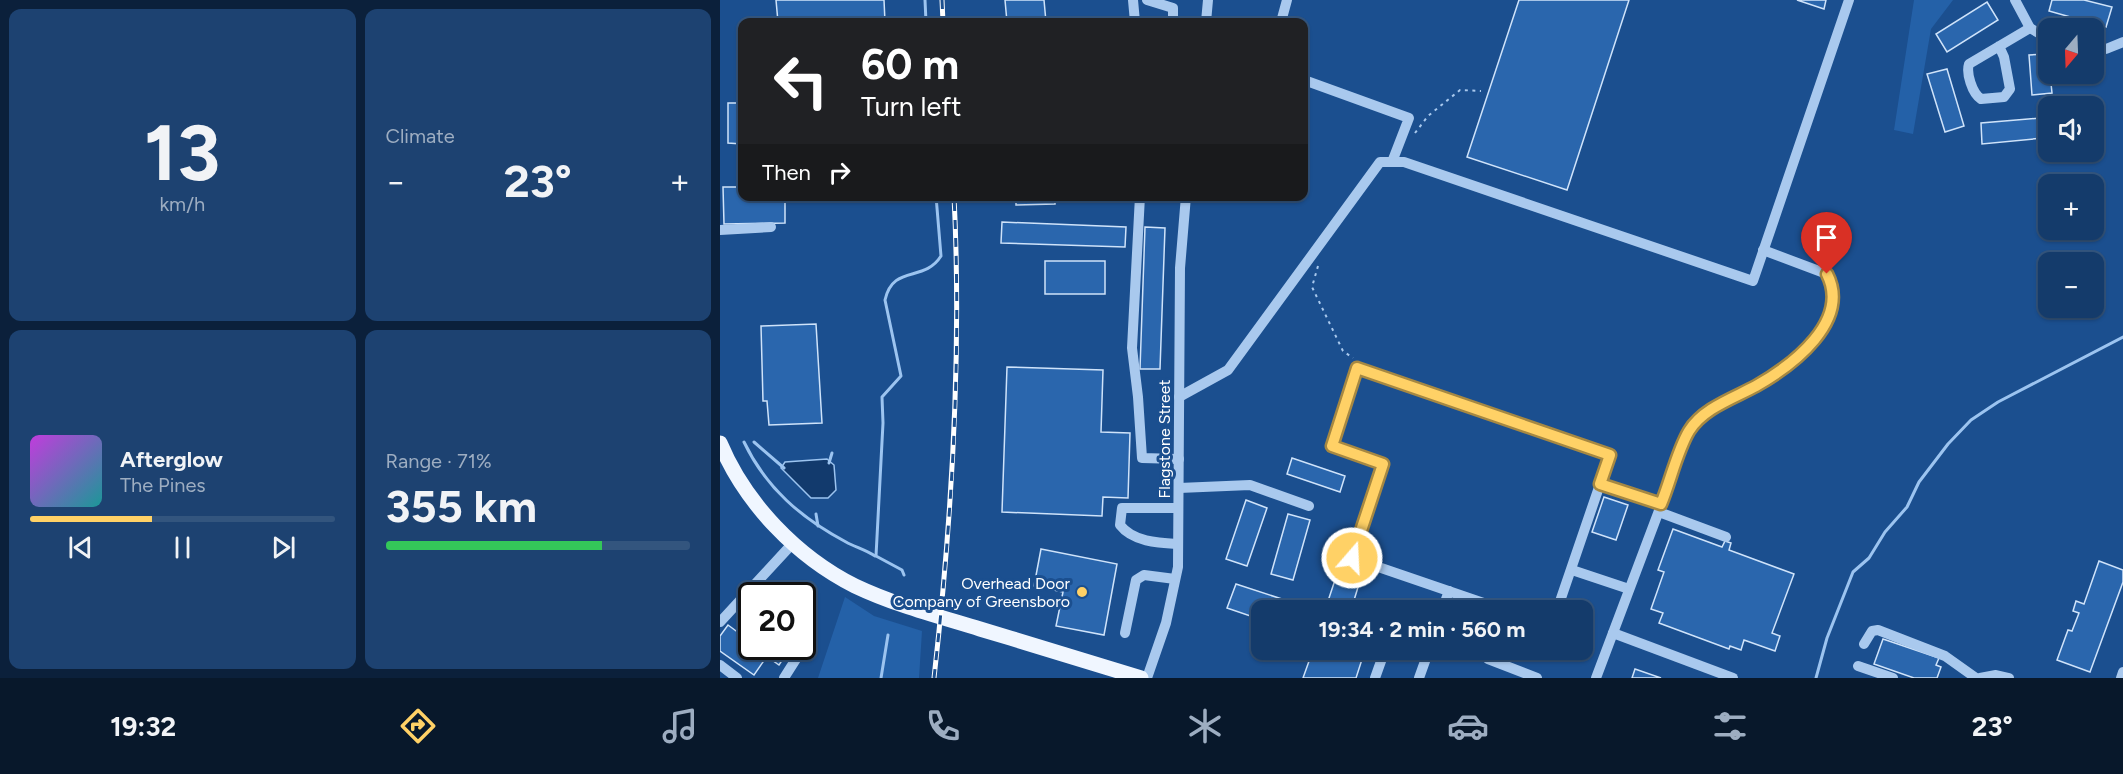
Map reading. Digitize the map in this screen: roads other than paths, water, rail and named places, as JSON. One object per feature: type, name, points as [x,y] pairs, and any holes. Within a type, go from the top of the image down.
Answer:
[{"type":"main road","points":[[720,443],[746,489],[793,543],[835,574],[877,596],[1142,678]]},
{"type":"street","points":[[1133,0],[1135,18]]},
{"type":"street","points":[[1147,0],[1173,8],[1173,18]]},
{"type":"street","points":[[1206,18],[1208,0]]},
{"type":"street","points":[[1282,18],[1287,0]]},
{"type":"street","points":[[1179,397],[1228,370],[1380,162],[1404,162],[1753,281],[1849,0]]},
{"type":"street","points":[[2015,0],[2030,28],[2038,33]]},
{"type":"street","points":[[1999,46],[2004,57],[2010,89],[2004,97],[1981,99],[1975,95],[1967,67],[1999,46],[2030,28]]},
{"type":"street","points":[[2104,49],[2123,42]]},
{"type":"street","points":[[1308,81],[1409,118],[1392,162]]},
{"type":"street","points":[[1140,201],[1132,348],[1142,458],[1179,459]]},
{"type":"street","name":"Flagstone Street","points":[[1148,678],[1166,623],[1175,579],[1178,544],[1180,268],[1185,201]]},
{"type":"street","points":[[720,230],[771,226]]},
{"type":"street","points":[[1596,678],[1689,431],[1719,404],[1758,385],[1815,342],[1824,328],[1832,307],[1833,287],[1827,274],[1763,250]]},
{"type":"street","points":[[1475,600],[1352,558],[1383,464],[1332,446],[1357,368],[1610,455],[1561,600]]},
{"type":"street","points":[[1600,484],[1726,537]]},
{"type":"street","points":[[1179,488],[1250,485],[1309,506]]},
{"type":"street","points":[[1178,508],[1122,508],[1120,518],[1120,525],[1129,534],[1153,542],[1178,544]]},
{"type":"street","points":[[761,582],[793,543]]},
{"type":"street","points":[[1572,570],[1629,589]]},
{"type":"street","points":[[1125,633],[1136,580],[1143,576],[1175,579]]},
{"type":"street","points":[[1446,600],[1449,591]]},
{"type":"street","points":[[720,622],[738,606]]},
{"type":"street","points":[[1864,644],[1872,631],[1878,630],[1945,656],[1978,678],[1996,675],[2009,678]]},
{"type":"street","points":[[1613,633],[1733,678]]},
{"type":"street","points":[[784,678],[795,660]]},
{"type":"street","points":[[1375,678],[1381,660]]},
{"type":"street","points":[[1419,678],[1425,660]]},
{"type":"street","points":[[1493,660],[1537,678]]},
{"type":"street","points":[[720,665],[736,678]]},
{"type":"street","points":[[1858,666],[1893,678]]},
{"type":"street","points":[[2121,678],[2123,672]]},
{"type":"waterway","points":[[925,0],[926,18]]},
{"type":"waterway","points":[[904,575],[902,570],[876,556],[883,423],[882,397],[901,376],[885,300],[889,289],[895,282],[902,277],[926,269],[941,256],[936,201]]},
{"type":"waterway","points":[[1816,678],[1827,638],[1853,572],[1869,558],[1885,532],[1907,507],[1919,482],[1948,444],[1971,420],[1998,402],[2123,337]]},
{"type":"waterway","points":[[744,442],[763,474],[786,500],[814,523],[849,544],[875,556]]},
{"type":"waterway","points":[[754,442],[784,468]]},
{"type":"waterway","points":[[829,463],[832,453]]},
{"type":"waterway","points":[[816,514],[818,526]]},
{"type":"waterway","points":[[881,678],[888,635]]},
{"type":"railway","points":[[942,0],[943,18]]},
{"type":"railway","points":[[934,678],[946,558],[954,438],[957,317],[954,201]]},
{"type":"place","name":"Overhead Door Company of Greensboro","points":[[1082,592]]}]
